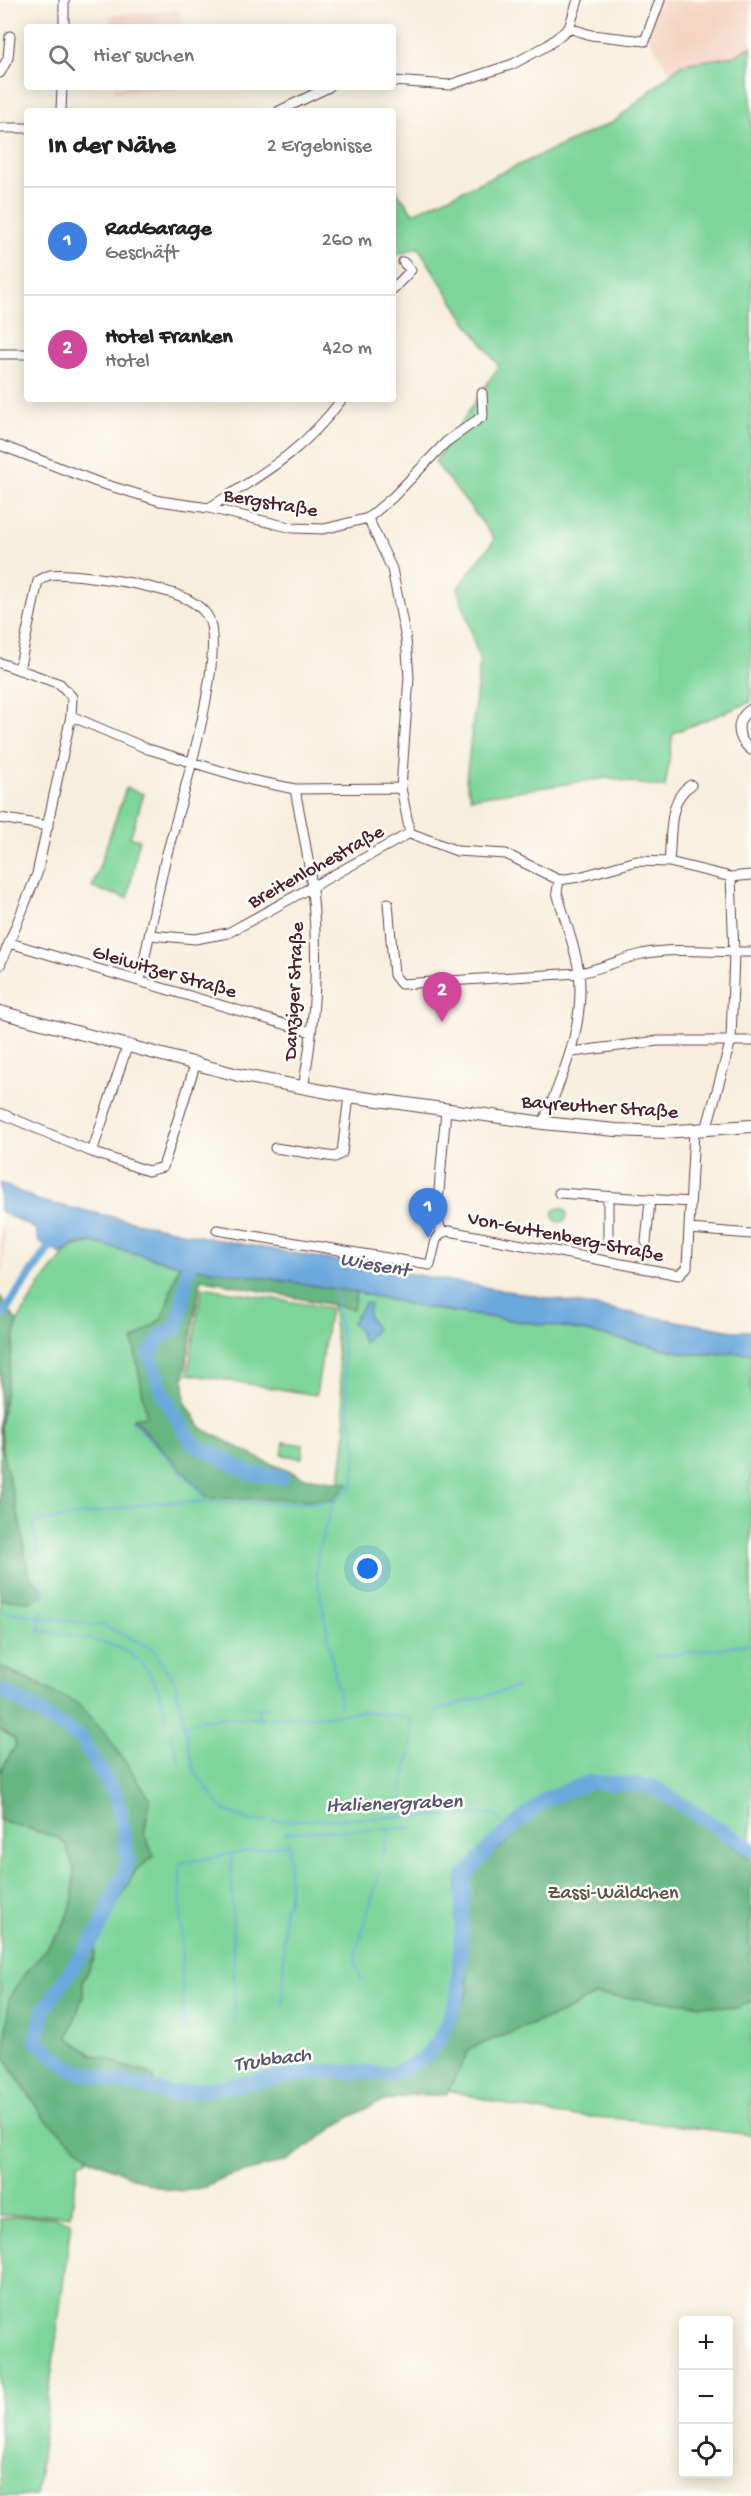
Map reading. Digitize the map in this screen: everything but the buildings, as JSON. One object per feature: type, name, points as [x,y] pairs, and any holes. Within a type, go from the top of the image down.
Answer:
[{"type":"main road","name":"Bayreuther Straße","points":[[0,1012],[128,1044],[238,1075],[350,1096],[543,1123],[616,1130],[700,1130],[751,1126]]},
{"type":"street","points":[[64,0],[64,24]]},
{"type":"street","points":[[396,81],[440,85],[471,80],[513,64],[548,45],[569,28],[578,0]]},
{"type":"street","points":[[569,28],[591,35],[645,40],[660,0]]},
{"type":"street","points":[[0,73],[8,58],[10,36]]},
{"type":"street","points":[[61,108],[62,90]]},
{"type":"street","points":[[285,108],[323,90]]},
{"type":"street","points":[[0,128],[24,128]]},
{"type":"street","points":[[396,287],[411,270],[403,262]]},
{"type":"street","points":[[0,354],[24,354]]},
{"type":"street","name":"Bergstraße","points":[[0,445],[97,482],[160,501],[209,508],[293,528],[324,530],[368,518],[446,442],[483,416],[482,393]]},
{"type":"street","points":[[209,508],[273,468],[323,425],[340,402]]},
{"type":"street","points":[[368,518],[392,569],[406,639],[409,677],[401,788],[410,834]]},
{"type":"street","points":[[19,670],[38,581],[51,575],[130,583],[175,594],[195,604],[207,614],[212,627],[210,668],[203,718],[190,764],[140,981]]},
{"type":"street","points":[[0,663],[60,684],[72,697],[71,716],[37,874],[0,965]]},
{"type":"street","points":[[751,709],[739,720],[738,730],[741,740],[751,750]]},
{"type":"street","points":[[71,716],[148,749],[190,764],[295,789],[401,788]]},
{"type":"street","points":[[669,862],[675,801],[682,790],[691,785]]},
{"type":"street","name":"Danziger Straße","points":[[295,789],[312,888],[316,948],[311,1032],[303,1088]]},
{"type":"street","points":[[0,818],[48,826]]},
{"type":"street","name":"Breitenlohestraße","points":[[150,935],[195,939],[228,933],[410,834],[457,851],[506,854],[559,879]]},
{"type":"street","points":[[543,1123],[572,1052],[579,973],[557,892],[559,879],[579,877],[637,861],[669,862],[731,877],[751,875]]},
{"type":"street","name":"Von-Guttenberg-Straße","points":[[217,1230],[430,1265],[436,1240],[441,1233],[449,1231],[679,1275],[687,1267],[690,1203],[700,1130],[731,1040],[734,952],[731,877]]},
{"type":"street","points":[[388,903],[394,975],[400,984],[579,973],[600,969],[641,954],[669,951],[751,952]]},
{"type":"street","name":"Gleiwitzer Straße","points":[[10,944],[311,1032]]},
{"type":"street","points":[[572,1052],[658,1041],[751,1041]]},
{"type":"street","points":[[92,1152],[128,1044]]},
{"type":"street","points":[[0,1113],[92,1152],[148,1171],[163,1167],[196,1062]]},
{"type":"street","points":[[275,1148],[335,1158],[342,1153],[350,1096]]},
{"type":"street","points":[[441,1233],[437,1213],[446,1110]]},
{"type":"street","points":[[559,1193],[690,1203]]},
{"type":"street","points":[[608,1197],[608,1239]]},
{"type":"street","points":[[646,1242],[650,1201]]},
{"type":"street","points":[[690,1229],[751,1234]]},
{"type":"shaded area","points":[[654,0],[751,0],[751,46],[735,56],[682,64],[671,74],[643,30]]},
{"type":"shaded area","points":[[179,10],[181,24],[111,24],[110,15]]},
{"type":"shaded area","points":[[115,90],[143,90],[115,92]]},
{"type":"shaded area","points":[[0,1221],[5,1238],[0,1300]]},
{"type":"green space","points":[[751,46],[751,702],[673,733],[665,788],[606,778],[471,798],[466,780],[480,662],[458,588],[495,539],[435,462],[499,366],[463,317],[418,247],[396,256],[396,190],[413,213],[615,121],[682,64],[735,56]]},
{"type":"green space","points":[[126,788],[144,794],[130,838],[139,839],[128,898],[92,888]]},
{"type":"green space","points":[[560,1208],[565,1210],[567,1215],[565,1220],[560,1222],[555,1220],[553,1215],[555,1210]]},
{"type":"green space","points":[[92,1242],[179,1265],[163,1317],[133,1341],[147,1417],[133,1419],[208,1498],[349,1483],[340,1481],[346,1432],[332,1304],[352,1309],[356,1292],[425,1308],[569,1328],[689,1354],[751,1353],[751,1860],[684,1812],[523,1818],[515,1835],[467,1877],[464,1925],[468,1992],[446,2039],[423,2062],[391,2078],[324,2072],[172,2098],[151,2093],[146,2071],[105,2059],[84,2049],[68,2037],[83,1996],[83,1980],[94,1959],[96,1943],[136,1870],[154,1856],[144,1834],[150,1799],[107,1735],[37,1682],[0,1667],[0,1599],[32,1601],[21,1528],[2,1450],[1,1421],[5,1382],[17,1322],[40,1285],[69,1248]]},
{"type":"green space","points":[[179,1265],[356,1292],[353,1309],[201,1279],[184,1379],[185,1401],[201,1428],[260,1459],[303,1477],[349,1483],[332,1500],[208,1498],[133,1418],[147,1416],[133,1341],[163,1317]]},
{"type":"green space","points":[[202,1287],[330,1308],[316,1395],[188,1374]]},
{"type":"green space","points":[[1,1297],[17,1322],[1,1421],[2,1450],[21,1528],[28,1573],[45,1592],[33,1601],[0,1599]]},
{"type":"green space","points":[[284,1442],[303,1445],[302,1458],[282,1455]]},
{"type":"green space","name":"Zassi-Wäldchen","points":[[0,1667],[77,1703],[107,1735],[150,1799],[144,1834],[154,1856],[136,1870],[96,1943],[94,1959],[83,1980],[83,1996],[68,2037],[91,2054],[113,2060],[122,2067],[145,2071],[154,2078],[151,2093],[172,2098],[324,2072],[391,2078],[423,2062],[446,2039],[468,1992],[464,1925],[467,1877],[515,1835],[523,1818],[590,1782],[652,1786],[751,1860],[751,2001],[737,2008],[595,1995],[564,2012],[470,2048],[446,2095],[410,2095],[378,2103],[350,2117],[288,2160],[227,2177],[206,2187],[184,2191],[164,2189],[93,2160],[44,2118],[5,2058],[9,1997],[27,1971],[61,1931],[73,1900],[74,1869],[66,1845],[59,1838],[0,1820],[0,1772],[16,1745],[14,1738],[0,1730]]},
{"type":"green space","points":[[0,1730],[14,1738],[16,1745],[0,1772]]},
{"type":"green space","points":[[0,1820],[59,1838],[66,1845],[74,1869],[73,1900],[61,1931],[27,1971],[9,1997],[5,2058],[44,2118],[90,2157],[78,2164],[71,2215],[0,2215]]},
{"type":"green space","points":[[595,1995],[737,2008],[751,2001],[751,2135],[625,2119],[562,2115],[516,2107],[448,2090],[470,2048],[564,2012]]},
{"type":"green space","points":[[54,2217],[71,2222],[36,2496],[0,2496],[0,2219]]},
{"type":"water","points":[[0,1183],[40,1201],[213,1239],[733,1331],[751,1331],[751,1353],[689,1354],[569,1328],[425,1308],[356,1292],[179,1265],[92,1242],[77,1244],[61,1254],[39,1242],[36,1229],[0,1211]]},
{"type":"water","points":[[365,1303],[370,1304],[368,1315],[376,1329],[363,1343],[359,1330],[352,1323]]},
{"type":"waterway","points":[[0,1318],[55,1239]]},
{"type":"waterway","points":[[191,1252],[180,1317],[175,1329],[163,1334],[149,1354],[164,1396],[193,1444],[252,1474],[282,1477]]},
{"type":"waterway","points":[[335,1287],[350,1419],[357,1449],[353,1485],[333,1503],[318,1552],[316,1571],[341,1707]]},
{"type":"waterway","points":[[132,1421],[204,1495],[204,1500]]},
{"type":"waterway","points":[[40,1566],[33,1523],[158,1502],[333,1503]]},
{"type":"waterway","points":[[41,1577],[44,1597]]},
{"type":"waterway","points":[[42,1608],[39,1630],[104,1643],[122,1649],[137,1659],[150,1673],[159,1693],[166,1719]]},
{"type":"waterway","name":"Italienergraben","points":[[0,1611],[104,1626],[152,1648],[175,1682],[194,1771],[223,1809],[251,1821],[266,1821]]},
{"type":"waterway","points":[[654,1657],[751,1644]]},
{"type":"waterway","points":[[435,1711],[517,1687]]},
{"type":"waterway","name":"Trubbach","points":[[0,1692],[7,1693],[80,1737],[118,1799],[128,1863],[99,1930],[45,2008],[36,2041],[72,2070],[172,2094],[325,2071],[392,2074],[423,2059],[441,2038],[458,1996],[464,1877],[493,1844],[546,1799],[590,1782],[652,1786],[751,1849]]},
{"type":"waterway","points":[[259,1718],[259,1708],[270,1707]]},
{"type":"waterway","points":[[269,1717],[329,1716],[359,1711],[409,1718],[411,1750],[401,1801]]},
{"type":"waterway","points":[[184,1725],[215,1718],[263,1718]]},
{"type":"waterway","points":[[170,1732],[180,1764]]},
{"type":"waterway","name":"Italienergraben","points":[[273,1821],[492,1814],[511,1829]]},
{"type":"waterway","points":[[286,1836],[286,1832],[416,1828]]},
{"type":"waterway","points":[[381,1864],[390,1830]]},
{"type":"waterway","points":[[283,2005],[284,1908],[289,1902],[289,1842]]},
{"type":"waterway","points":[[183,2027],[180,1863],[289,1844]]},
{"type":"waterway","points":[[231,1853],[235,2024]]},
{"type":"waterway","points":[[361,1979],[356,1965],[356,1953],[380,1870]]},
{"type":"place","name":"Hotel Franken","points":[[442,1022]]},
{"type":"place","name":"RadGarage","points":[[428,1238]]},
{"type":"water label","name":"Wiesent","points":[[375,1263]]}]
